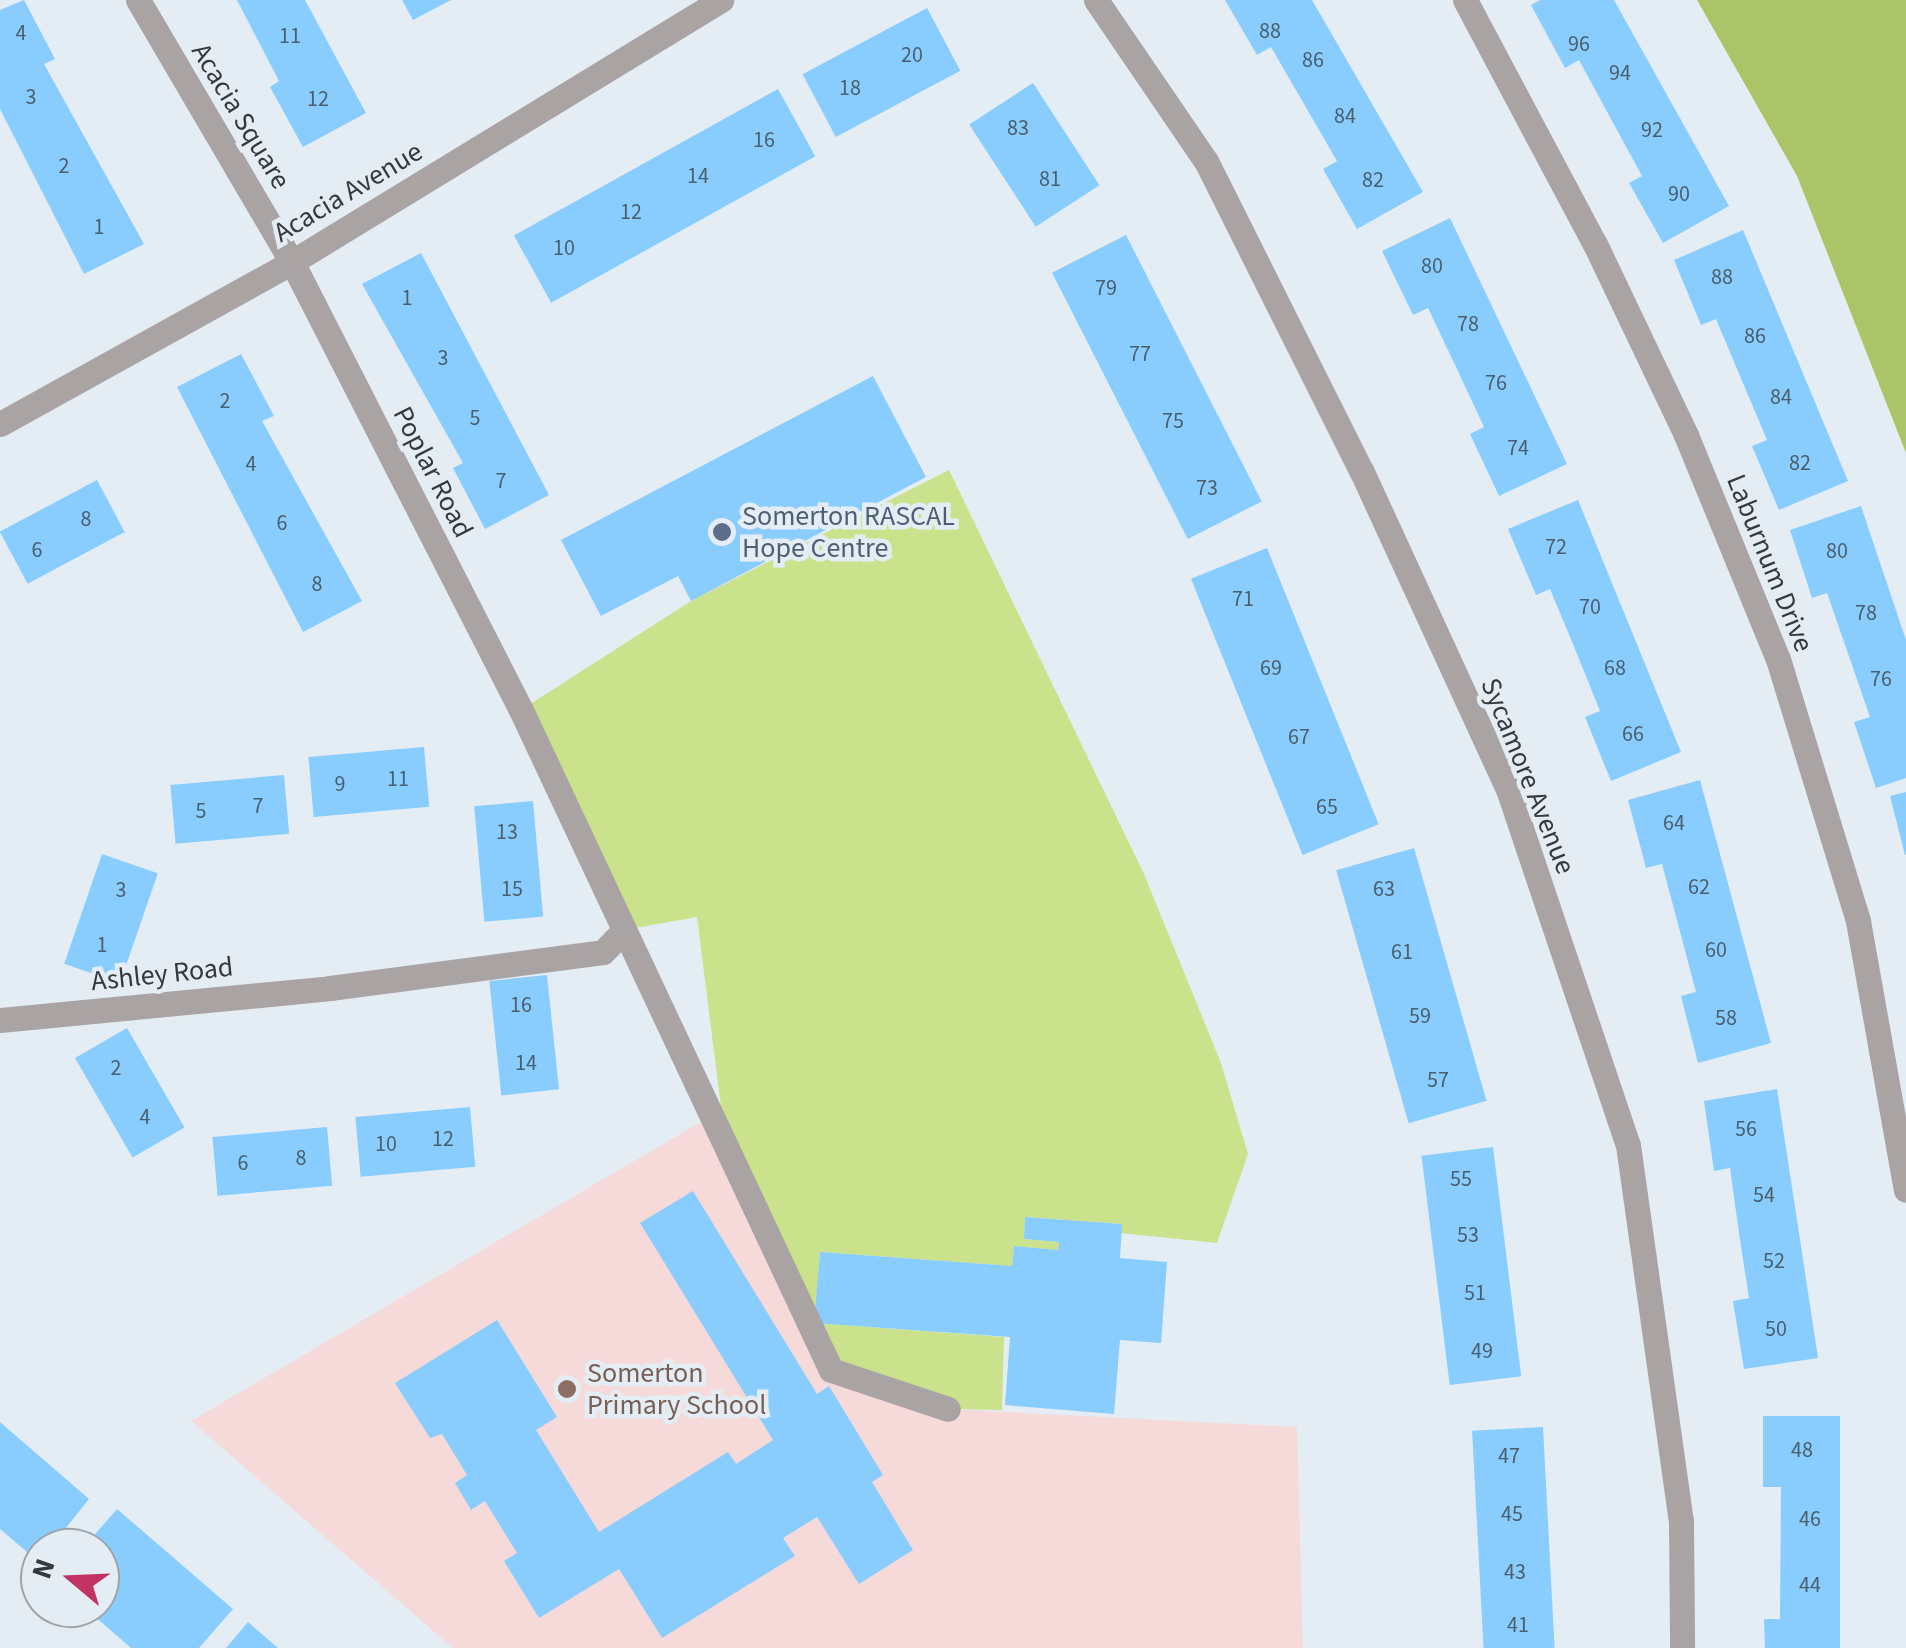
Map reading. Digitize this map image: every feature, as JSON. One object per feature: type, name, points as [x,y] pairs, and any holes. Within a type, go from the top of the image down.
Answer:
[{"type":"street","name":"Acacia Square","points":[[138,0],[292,262]]},
{"type":"street","name":"Acacia Avenue","points":[[0,424],[292,262],[721,0]]},
{"type":"street","name":"Sycamore Avenue","points":[[1096,0],[1206,161],[1362,472],[1509,792],[1628,1145],[1681,1522],[1682,1648]]},
{"type":"street","name":"Laburnum Drive","points":[[1464,0],[1661,383],[1778,660],[1858,920],[1906,1190]]},
{"type":"street","name":"Poplar Road","points":[[292,262],[521,710],[830,1370],[948,1409]]},
{"type":"street","name":"Ashley Road","points":[[0,1020],[330,988],[604,952],[624,930]]},
{"type":"shaded area","name":"Somerton Primary School","points":[[709,1117],[831,1370],[948,1409],[1297,1427],[1303,1648],[453,1648],[191,1421]]},
{"type":"green space","points":[[1697,0],[1906,0],[1906,453],[1797,176]]},
{"type":"green space","points":[[949,470],[1144,874],[1221,1063],[1248,1154],[1217,1243],[1121,1233],[1121,1224],[1025,1217],[1024,1239],[1059,1242],[1058,1250],[1014,1246],[1012,1266],[820,1252],[815,1323],[1004,1337],[1002,1410],[948,1409],[831,1370],[722,1115],[697,917],[624,930],[521,710],[691,601]]},
{"type":"building","points":[[24,0],[55,59],[44,64],[144,244],[84,274],[0,109],[0,10]]},
{"type":"building","points":[[237,0],[305,0],[366,113],[303,147],[270,87],[279,81]]},
{"type":"building","points":[[402,0],[451,0],[413,20]]},
{"type":"building","points":[[1225,0],[1312,0],[1423,192],[1357,229],[1323,169],[1337,161],[1271,47],[1257,55]]},
{"type":"building","points":[[1540,0],[1614,0],[1729,206],[1663,243],[1629,183],[1642,176],[1579,60],[1565,68],[1531,5]]},
{"type":"building","points":[[927,8],[960,71],[836,137],[803,74]]},
{"type":"building","points":[[1033,83],[1099,185],[1036,227],[969,124]]},
{"type":"building","points":[[778,89],[815,156],[551,303],[514,235]]},
{"type":"building","points":[[1450,218],[1567,464],[1499,496],[1470,434],[1484,427],[1428,308],[1413,315],[1382,251]]},
{"type":"building","points":[[1743,230],[1848,481],[1779,510],[1752,446],[1767,440],[1716,319],[1701,325],[1674,260]]},
{"type":"building","points":[[1126,235],[1262,501],[1188,539],[1052,273]]},
{"type":"building","points":[[421,253],[549,495],[485,529],[453,468],[463,463],[362,284]]},
{"type":"building","points":[[241,354],[274,416],[262,421],[362,601],[303,632],[177,387]]},
{"type":"building","points":[[873,376],[926,477],[691,601],[678,576],[601,616],[561,540]]},
{"type":"building","points":[[97,480],[125,532],[28,584],[0,532]]},
{"type":"building","points":[[1578,500],[1681,752],[1611,781],[1585,717],[1600,711],[1575,649],[1550,589],[1536,595],[1508,529]]},
{"type":"building","points":[[1861,506],[1906,640],[1906,778],[1876,788],[1854,722],[1870,717],[1827,593],[1812,598],[1790,530]]},
{"type":"building","points":[[1267,548],[1379,824],[1303,855],[1191,579]]},
{"type":"building","points":[[424,747],[429,807],[314,817],[308,757]]},
{"type":"building","points":[[284,775],[289,834],[176,844],[170,785]]},
{"type":"building","points":[[1700,780],[1771,1043],[1698,1063],[1681,996],[1696,992],[1662,864],[1646,868],[1628,800]]},
{"type":"building","points":[[1906,792],[1906,855],[1905,855],[1890,796]]},
{"type":"building","points":[[533,801],[543,917],[484,922],[474,806]]},
{"type":"building","points":[[1414,848],[1486,1101],[1409,1123],[1336,870]]},
{"type":"building","points":[[102,854],[158,873],[120,983],[64,964]]},
{"type":"building","points":[[547,975],[559,1089],[501,1095],[489,981]]},
{"type":"building","points":[[127,1028],[184,1128],[133,1158],[75,1058]]},
{"type":"building","points":[[1777,1089],[1818,1358],[1744,1369],[1733,1301],[1749,1298],[1730,1168],[1714,1171],[1704,1101]]},
{"type":"building","points":[[470,1107],[475,1167],[361,1177],[355,1117]]},
{"type":"building","points":[[327,1127],[332,1186],[218,1196],[212,1137]]},
{"type":"building","points":[[1493,1147],[1521,1376],[1450,1385],[1422,1156]]},
{"type":"building","points":[[693,1191],[817,1394],[829,1386],[883,1475],[872,1482],[913,1550],[859,1584],[817,1517],[783,1538],[795,1556],[662,1638],[619,1569],[539,1618],[504,1561],[517,1553],[485,1501],[471,1510],[455,1483],[467,1475],[442,1434],[430,1438],[395,1383],[497,1320],[557,1417],[536,1430],[599,1532],[728,1452],[736,1464],[773,1440],[640,1223]]},
{"type":"building","points":[[1025,1217],[1122,1224],[1120,1258],[1167,1262],[1161,1343],[1120,1340],[1114,1414],[1005,1405],[1010,1337],[814,1323],[820,1252],[1012,1266],[1014,1246],[1058,1250],[1059,1242],[1024,1239]]},
{"type":"building","points":[[1763,1416],[1840,1416],[1840,1648],[1765,1648],[1764,1619],[1780,1619],[1781,1487],[1763,1487]]},
{"type":"building","points":[[0,1422],[89,1499],[66,1528],[20,1528],[20,1546],[0,1529]]},
{"type":"building","points":[[1543,1427],[1555,1648],[1483,1648],[1472,1431]]},
{"type":"building","points":[[117,1509],[233,1609],[199,1648],[131,1648],[108,1628],[120,1628],[120,1528],[100,1528]]},
{"type":"building","points":[[248,1622],[278,1648],[226,1648]]},
{"type":"place","name":"Somerton RASCAL Hope Centre","points":[[722,532]]},
{"type":"place","name":"Somerton Primary School","points":[[567,1389]]}]
